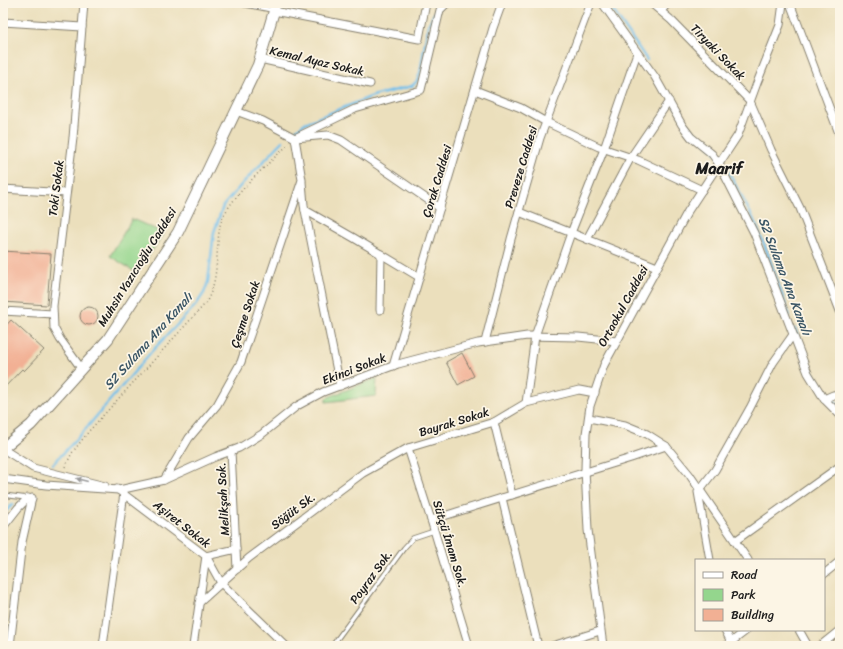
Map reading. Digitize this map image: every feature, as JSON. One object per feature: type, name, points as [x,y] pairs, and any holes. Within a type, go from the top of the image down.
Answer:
[{"type":"main road","name":"Muhsin Yazıcıoğlu Caddesi","points":[[3,448],[31,425],[108,339],[178,232],[258,65],[275,7]]},
{"type":"street","name":"Toki Sokak","points":[[81,368],[54,328],[53,306],[73,138],[84,3]]},
{"type":"street","points":[[275,7],[419,39],[426,3]]},
{"type":"street","points":[[295,138],[355,109],[421,90],[440,10],[447,3]]},
{"type":"street","name":"Çorak Caddesi","points":[[393,366],[502,3]]},
{"type":"street","name":"Preveze Caddesi","points":[[485,342],[540,138],[591,3]]},
{"type":"street","points":[[602,3],[655,77],[682,125],[691,136],[712,154],[719,164],[754,233],[792,336],[808,373],[824,399],[840,415]]},
{"type":"street","name":"Tiryaki Sokak","points":[[651,3],[671,20],[750,101]]},
{"type":"street","points":[[661,11],[668,3]]},
{"type":"street","name":"Ortaokul Caddesi","points":[[603,646],[588,530],[585,472],[586,434],[590,406],[604,365],[617,341],[688,211],[738,135],[780,25],[783,3]]},
{"type":"street","points":[[790,3],[840,136]]},
{"type":"street","points":[[3,22],[82,27]]},
{"type":"street","points":[[526,403],[535,336],[571,233],[604,149],[637,53]]},
{"type":"street","name":"Kemal Ayaz Sokak","points":[[260,58],[370,84]]},
{"type":"street","points":[[475,90],[521,108],[546,122],[604,149],[631,157],[702,190]]},
{"type":"street","points":[[587,239],[631,157],[669,101]]},
{"type":"street","points":[[750,101],[771,150],[800,208],[840,310]]},
{"type":"street","points":[[236,111],[264,121],[295,138],[328,135],[341,140],[440,208]]},
{"type":"street","name":"Çeşme Sokak","points":[[164,480],[189,438],[217,405],[241,362],[302,180],[295,138]]},
{"type":"street","points":[[302,180],[305,210],[340,386]]},
{"type":"street","points":[[3,189],[66,193]]},
{"type":"street","points":[[305,210],[419,277]]},
{"type":"street","points":[[519,212],[657,268]]},
{"type":"street","points":[[380,310],[381,254]]},
{"type":"street","points":[[3,311],[53,314]]},
{"type":"street","name":"Ekinci Sokak","points":[[122,492],[164,480],[239,448],[262,434],[297,406],[323,392],[393,366],[485,342],[535,336],[578,336],[617,341]]},
{"type":"street","points":[[710,559],[697,493],[714,470],[750,408],[773,363],[792,336]]},
{"type":"street","name":"Bayrak Sokak","points":[[408,448],[494,422],[526,403],[579,390],[594,393]]},
{"type":"street","points":[[824,399],[840,394]]},
{"type":"street","points":[[589,418],[625,425],[647,434],[666,446],[689,474],[747,559]]},
{"type":"street","points":[[494,422],[512,495]]},
{"type":"street","points":[[432,520],[666,446]]},
{"type":"street","name":"Aşiret Sokak","points":[[3,448],[34,468],[61,474],[122,492],[206,556],[221,583],[286,646]]},
{"type":"street","name":"Sütçü İmam Sok.","points":[[408,448],[432,520],[469,646]]},
{"type":"street","name":"Söğüt Sk.","points":[[199,603],[237,569],[283,532],[363,474],[408,448]]},
{"type":"street","name":"Melikşah Sok.","points":[[231,451],[237,569]]},
{"type":"street","points":[[735,541],[840,466]]},
{"type":"street","points":[[3,479],[46,485],[122,492],[103,646]]},
{"type":"street","points":[[3,527],[18,508],[30,498]]},
{"type":"street","points":[[10,646],[22,542],[30,498]]},
{"type":"street","points":[[502,498],[538,646]]},
{"type":"street","points":[[193,646],[206,556],[236,548]]},
{"type":"street","points":[[825,573],[840,561]]},
{"type":"street","points":[[820,646],[840,630]]},
{"type":"street","points":[[552,646],[600,631]]},
{"type":"street","points":[[724,631],[729,644],[746,631]]},
{"type":"street","points":[[800,631],[808,646]]},
{"type":"lane","points":[[236,3],[275,7]]},
{"type":"lane","points":[[3,495],[30,498]]},
{"type":"lane","name":"Poyraz Sok.","points":[[332,646],[404,548],[413,538],[435,531]]},
{"type":"path","points":[[61,474],[72,453],[89,431],[205,304],[214,285],[221,225],[226,212],[238,195],[295,138]]},
{"type":"green space","points":[[132,219],[164,233],[137,273],[110,256]]},
{"type":"green space","points":[[377,378],[376,396],[326,402],[326,398]]},
{"type":"building","points":[[3,251],[51,254],[47,305],[3,302]]},
{"type":"building","points":[[89,307],[95,310],[98,316],[95,322],[89,325],[83,322],[80,316],[83,310]]},
{"type":"building","points":[[11,320],[44,350],[24,371],[22,369],[3,389],[3,352],[6,348],[3,345],[3,329]]},
{"type":"building","points":[[462,353],[474,376],[458,385],[446,362]]},
{"type":"waterway","name":"S2 Sulama Ana Kanalı","points":[[292,134],[305,123],[373,96],[412,86],[417,81],[420,73],[428,25],[440,3]]},
{"type":"waterway","name":"S2 Sulama Ana Kanalı","points":[[608,3],[647,60]]},
{"type":"waterway","name":"S2 Sulama Ana Kanalı","points":[[674,104],[688,126],[718,155]]},
{"type":"waterway","name":"S2 Sulama Ana Kanalı","points":[[53,464],[83,432],[152,351],[196,305],[204,293],[208,282],[214,232],[223,206],[283,141]]},
{"type":"waterway","name":"S2 Sulama Ana Kanalı","points":[[725,165],[753,218],[766,249],[789,315]]},
{"type":"waterway","name":"S2 Sulama Ana Kanalı","points":[[795,329],[812,371],[816,379],[827,393]]},
{"type":"waterway","name":"S2 Sulama Ana Kanalı","points":[[833,399],[840,407]]},
{"type":"waterway","name":"S2 Sulama Ana Kanalı","points":[[3,514],[13,504]]},
{"type":"district","name":"Maarif","points":[[719,168]]}]
